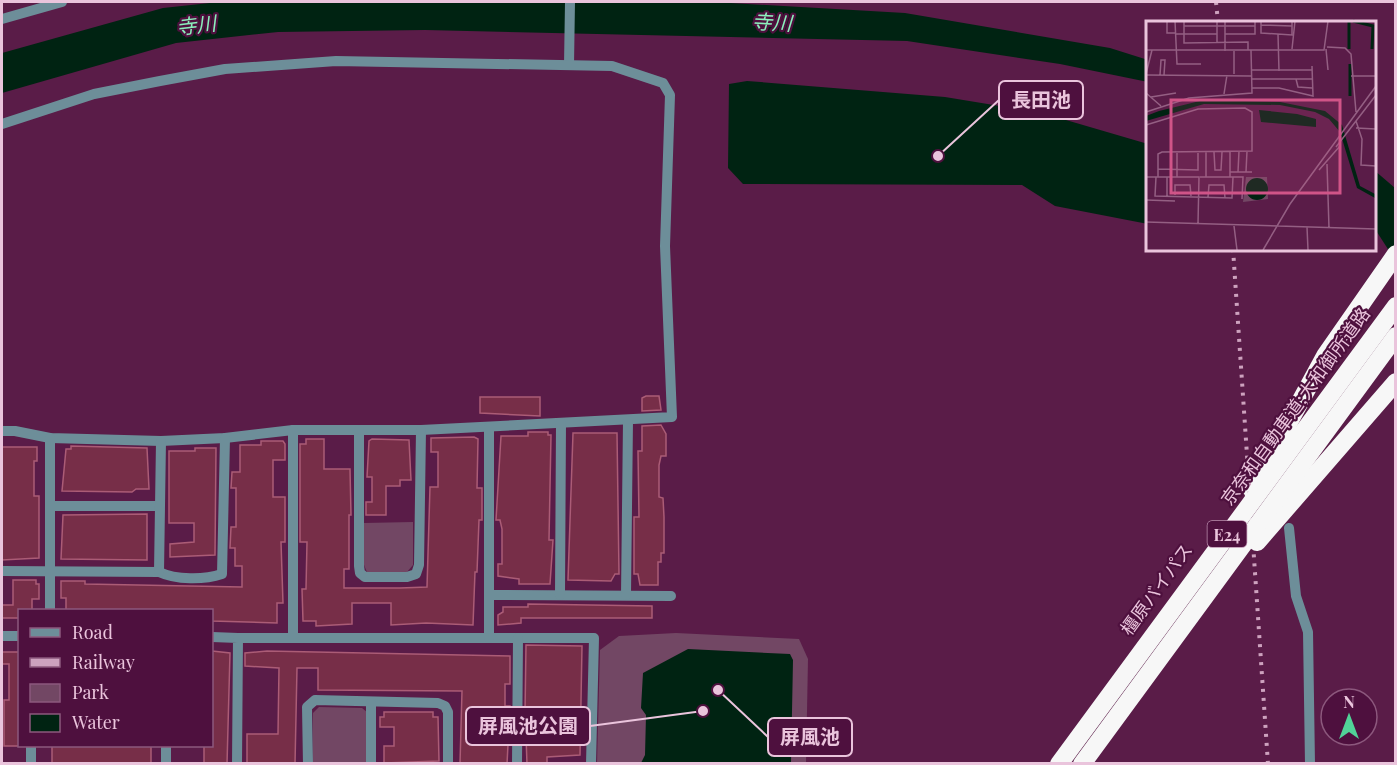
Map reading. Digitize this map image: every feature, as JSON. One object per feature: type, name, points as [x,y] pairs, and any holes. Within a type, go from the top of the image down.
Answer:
[{"type":"highway","points":[[1252,490],[1325,356],[1395,254]]},
{"type":"highway","name":"橿原バイパス","points":[[1054,764],[1395,293]]},
{"type":"highway","name":"京奈和自動車道;大和御所道路","points":[[1059,764],[1395,306]]},
{"type":"highway","name":"E24","points":[[1082,764],[1395,336]]},
{"type":"highway","points":[[1088,764],[1395,352]]},
{"type":"highway","points":[[1214,593],[1395,382]]},
{"type":"street","points":[[2,19],[62,2]]},
{"type":"street","points":[[569,60],[570,2]]},
{"type":"street","points":[[2,124],[94,94],[225,69],[336,61],[569,60],[612,66],[663,83],[670,95],[664,246],[672,417],[421,430],[293,430],[225,438],[161,441],[50,438],[15,431],[2,431]]},
{"type":"street","points":[[626,595],[628,421]]},
{"type":"street","points":[[560,595],[561,423]]},
{"type":"street","points":[[489,427],[489,638]]},
{"type":"street","points":[[293,430],[293,637]]},
{"type":"street","points":[[359,430],[358,566],[360,573],[366,577],[407,577],[416,574],[419,566],[421,430]]},
{"type":"street","points":[[50,438],[50,609]]},
{"type":"street","points":[[2,571],[159,572],[168,576],[214,577],[222,574],[225,438]]},
{"type":"street","points":[[159,572],[158,506],[161,441]]},
{"type":"street","points":[[51,506],[158,506]]},
{"type":"street","points":[[1289,528],[1296,596],[1308,632],[1310,764]]},
{"type":"street","points":[[490,595],[671,596]]},
{"type":"street","points":[[2,636],[18,636]]},
{"type":"street","points":[[213,637],[594,638],[591,764]]},
{"type":"street","points":[[237,764],[238,638]]},
{"type":"street","points":[[517,764],[518,638]]},
{"type":"street","points":[[308,764],[307,707],[315,700],[445,705],[448,712],[448,764]]},
{"type":"street","points":[[371,703],[371,764]]},
{"type":"street","points":[[32,747],[32,764]]},
{"type":"street","points":[[166,747],[166,764]]},
{"type":"green space","points":[[413,522],[413,565],[407,572],[367,572],[364,565],[364,523]]},
{"type":"green space","points":[[676,633],[799,639],[808,659],[806,763],[597,764],[600,650],[619,636]]},
{"type":"green space","points":[[319,707],[362,708],[368,713],[368,763],[313,763],[313,713]]},
{"type":"water","name":"寺川","points":[[219,2],[714,2],[905,13],[1110,48],[1146,59],[1146,82],[1060,64],[907,41],[425,30],[278,32],[176,43],[2,93],[2,53],[163,8]]},
{"type":"water","points":[[747,81],[945,97],[1042,113],[1146,143],[1146,224],[1055,206],[1022,185],[743,184],[728,168],[729,84]]},
{"type":"water","points":[[1376,172],[1395,188],[1395,260],[1376,231]]},
{"type":"water","points":[[688,649],[790,654],[793,660],[791,763],[641,763],[645,755],[646,715],[641,708],[643,673]]},
{"type":"building","points":[[659,396],[661,410],[642,411],[642,398]]},
{"type":"building","points":[[480,397],[540,397],[540,416],[480,413]]},
{"type":"building","points":[[661,425],[666,434],[666,456],[661,456],[659,465],[659,497],[663,498],[664,553],[661,553],[661,562],[658,562],[658,585],[640,585],[638,574],[634,574],[634,517],[639,517],[638,451],[642,451],[642,426]]},
{"type":"building","points":[[528,432],[548,432],[548,435],[551,435],[549,540],[553,540],[550,584],[519,584],[519,579],[498,576],[498,564],[502,564],[502,529],[500,520],[496,520],[501,436],[528,436]]},
{"type":"building","points":[[573,433],[617,433],[619,574],[615,574],[611,581],[568,580]]},
{"type":"building","points":[[474,437],[478,439],[477,488],[482,488],[482,520],[479,520],[473,625],[426,623],[391,625],[391,603],[352,603],[352,624],[316,626],[316,621],[303,621],[302,589],[306,589],[307,542],[300,542],[300,444],[306,444],[306,439],[324,439],[324,469],[350,469],[349,569],[344,569],[344,588],[427,587],[430,487],[438,487],[438,452],[431,452],[431,438]]},
{"type":"building","points":[[372,439],[409,440],[411,480],[400,480],[400,486],[386,486],[386,515],[366,515],[366,502],[372,502],[372,477],[367,477],[369,441]]},
{"type":"building","points":[[261,441],[283,441],[285,444],[285,460],[273,460],[273,497],[285,497],[285,542],[281,542],[283,603],[277,603],[277,623],[213,621],[213,609],[66,609],[66,598],[61,598],[61,581],[85,581],[85,584],[242,587],[242,566],[235,566],[235,548],[230,548],[231,527],[236,527],[236,488],[231,488],[232,472],[240,472],[240,445],[261,445]]},
{"type":"building","points":[[71,446],[147,448],[149,489],[136,489],[132,492],[62,491],[66,449],[71,449]]},
{"type":"building","points":[[2,447],[37,447],[37,461],[34,461],[34,496],[39,496],[39,558],[2,560]]},
{"type":"building","points":[[195,448],[216,448],[215,555],[170,557],[170,544],[194,542],[194,523],[169,523],[169,451],[195,451]]},
{"type":"building","points":[[147,514],[147,560],[61,559],[63,515]]},
{"type":"building","points":[[13,580],[36,580],[36,584],[39,584],[39,599],[32,599],[32,609],[18,609],[18,618],[2,618],[2,605],[13,605]]},
{"type":"building","points":[[528,604],[652,606],[652,618],[521,618],[521,623],[498,625],[498,615],[503,612],[503,607],[528,607]]},
{"type":"building","points":[[526,645],[582,646],[580,755],[547,757],[547,764],[527,764],[526,736],[534,736],[534,716],[525,713]]},
{"type":"building","points":[[213,651],[230,653],[227,764],[204,764],[204,747],[213,747]]},
{"type":"building","points":[[267,651],[510,656],[510,684],[505,684],[505,706],[510,706],[507,764],[460,764],[462,691],[318,690],[318,668],[297,668],[295,764],[247,764],[247,734],[278,734],[279,668],[245,666],[245,653]]},
{"type":"building","points":[[2,652],[18,652],[18,746],[4,746],[4,700],[9,700],[9,664],[2,664]]},
{"type":"building","points":[[384,712],[433,712],[433,717],[438,717],[439,761],[384,763],[384,746],[394,746],[394,727],[380,727],[380,717],[384,717]]},
{"type":"building","points":[[52,747],[151,747],[151,764],[52,764]]},
{"type":"railway","points":[[1216,2],[1218,21]]},
{"type":"railway","points":[[1233,250],[1268,764]]},
{"type":"place","name":"長田池","points":[[938,156]]},
{"type":"place","name":"屏風池","points":[[718,690]]},
{"type":"place","name":"屏風池公園","points":[[703,711]]}]
